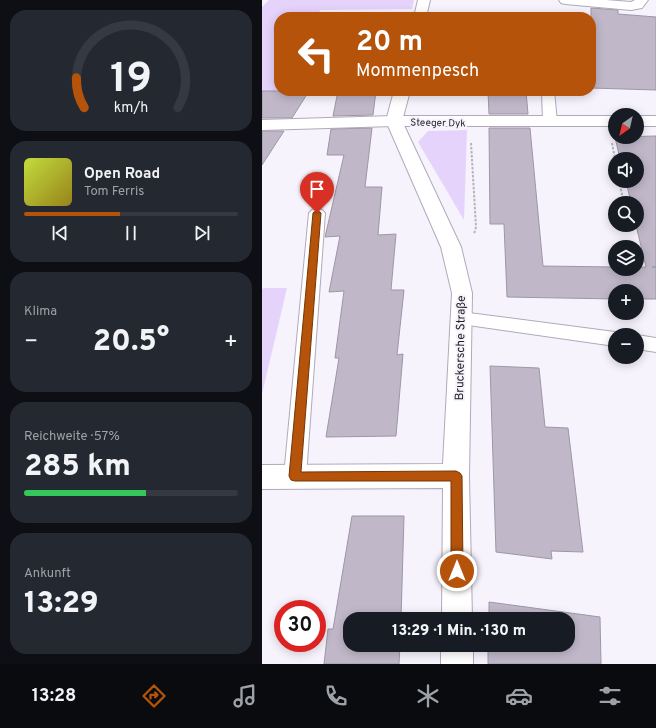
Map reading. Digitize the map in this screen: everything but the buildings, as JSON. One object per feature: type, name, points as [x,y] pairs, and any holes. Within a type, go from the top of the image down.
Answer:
[{"type":"street","points":[[421,12],[424,0]]},
{"type":"street","points":[[565,0],[630,6],[638,5],[642,0]]},
{"type":"street","points":[[394,121],[401,96]]},
{"type":"street","name":"Steeger Dyk","points":[[262,125],[394,121],[608,121]]},
{"type":"street","name":"Bruckersche Straße","points":[[394,121],[451,247],[462,293],[456,476],[457,612]]},
{"type":"street","points":[[644,121],[656,121]]},
{"type":"street","points":[[262,476],[456,476]]},
{"type":"street","points":[[457,652],[457,664]]},
{"type":"lane","points":[[548,96],[550,122]]},
{"type":"lane","points":[[295,476],[317,213]]},
{"type":"lane","points":[[461,318],[608,338]]},
{"type":"lane","points":[[644,343],[656,345]]},
{"type":"path","points":[[455,264],[470,247],[476,227],[470,122]]},
{"type":"shaded area","points":[[269,0],[414,0],[412,9],[274,12],[274,96],[271,109],[262,109],[262,7]]},
{"type":"shaded area","points":[[467,130],[464,220],[418,142],[428,131]]},
{"type":"shaded area","points":[[287,288],[262,394],[262,289]]},
{"type":"route","points":[[317,213],[295,476],[456,476],[457,571]]}]
